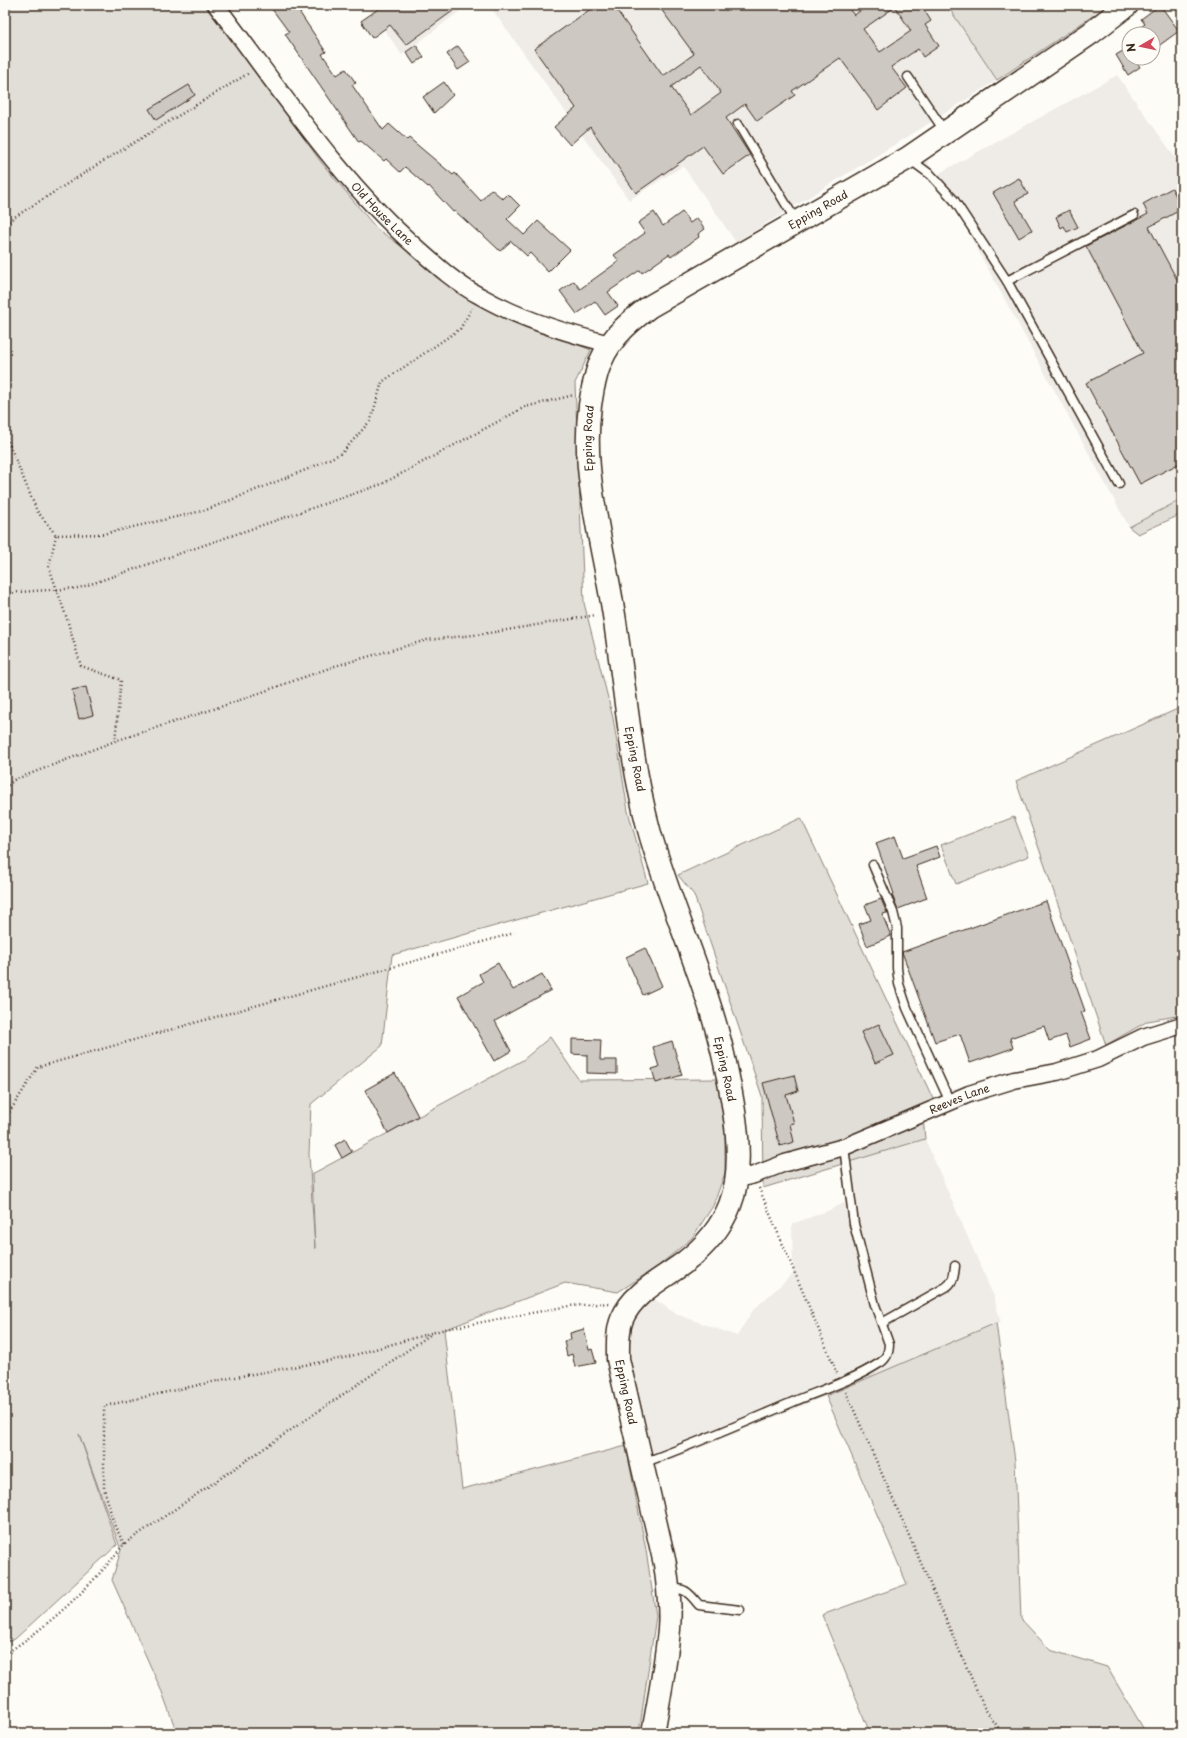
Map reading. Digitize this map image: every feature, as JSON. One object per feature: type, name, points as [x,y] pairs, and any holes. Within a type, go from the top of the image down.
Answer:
[{"type":"main road","name":"Epping Road","points":[[653,1733],[661,1689],[669,1628],[668,1589],[665,1564],[618,1359],[618,1339],[622,1320],[631,1304],[642,1293],[686,1261],[706,1244],[724,1218],[746,1177],[737,1144],[725,1063],[709,1002],[669,896],[649,828],[630,738],[614,614],[591,489],[587,443],[598,371],[610,344],[626,324],[649,307],[908,158],[1091,33],[1127,5]]},
{"type":"street","name":"Old House Lane","points":[[216,5],[262,65],[302,121],[364,195],[400,234],[437,266],[479,296],[512,312],[547,326],[610,344]]},
{"type":"street","name":"Reeves Lane","points":[[746,1177],[785,1163],[844,1147],[969,1094],[1014,1080],[1057,1072],[1098,1059],[1143,1037],[1182,1025]]},
{"type":"lane","points":[[908,77],[946,133]]},
{"type":"lane","points":[[738,124],[797,221]]},
{"type":"lane","points":[[908,158],[931,175],[954,200],[1007,281],[1119,484]]},
{"type":"lane","points":[[1007,281],[1134,215]]},
{"type":"lane","points":[[873,865],[893,912],[897,928],[897,968],[899,984],[907,1008],[950,1102]]},
{"type":"lane","points":[[642,1464],[714,1436],[841,1382],[879,1364],[887,1357],[889,1344],[875,1305],[854,1224],[844,1147]]},
{"type":"lane","points":[[882,1323],[951,1284],[955,1266]]},
{"type":"lane","points":[[668,1589],[679,1588],[691,1594],[699,1605],[740,1610]]},
{"type":"path","points":[[5,223],[262,65]]},
{"type":"path","points":[[56,535],[103,534],[206,510],[308,469],[342,453],[371,420],[382,382],[460,329],[479,296]]},
{"type":"path","points":[[5,593],[79,588],[382,484],[525,407],[594,390]]},
{"type":"path","points":[[5,434],[37,511],[56,535]]},
{"type":"path","points":[[56,535],[49,567],[81,666],[121,680],[115,741]]},
{"type":"path","points":[[5,788],[14,780],[115,741],[223,706],[335,666],[427,640],[483,634],[580,617],[614,614]]},
{"type":"path","points":[[5,1119],[38,1067],[514,933]]},
{"type":"path","points":[[746,1177],[841,1382],[985,1709],[1002,1733]]},
{"type":"path","points":[[124,1544],[114,1524],[104,1488],[104,1406],[237,1377],[344,1358],[433,1333],[569,1306],[604,1303],[631,1304]]},
{"type":"path","points":[[5,1654],[40,1630],[107,1566],[124,1544],[433,1333]]},
{"type":"shaded area","points":[[5,5],[204,5],[241,51],[321,162],[377,229],[404,248],[470,300],[591,350],[575,383],[584,603],[613,718],[628,811],[648,883],[392,955],[382,1046],[311,1104],[309,1154],[315,1249],[312,1174],[523,1060],[550,1037],[579,1080],[719,1079],[725,1136],[725,1173],[713,1206],[692,1238],[657,1267],[618,1292],[565,1283],[444,1330],[462,1489],[626,1446],[646,1550],[656,1616],[639,1733],[177,1733],[162,1692],[112,1580],[121,1550],[79,1434],[117,1545],[15,1639],[5,1643]]},
{"type":"shaded area","points":[[367,5],[468,5],[402,55]]},
{"type":"shaded area","points":[[489,5],[947,5],[997,80],[736,242],[683,166],[629,200]]},
{"type":"shaded area","points":[[947,5],[1109,5],[997,80]]},
{"type":"shaded area","points":[[1117,75],[1177,160],[1182,175],[1182,500],[1129,527],[958,214],[917,169],[927,160],[934,176]]},
{"type":"shaded area","points":[[1182,499],[1182,514],[1138,534],[1129,527]]},
{"type":"shaded area","points":[[1182,707],[1182,1015],[1148,1021],[1106,1045],[1016,781]]},
{"type":"shaded area","points":[[1014,817],[1029,856],[956,884],[941,845]]},
{"type":"shaded area","points":[[801,818],[934,1101],[922,1106],[925,1139],[763,1188],[762,1096],[694,895],[678,875]]},
{"type":"shaded area","points":[[925,1139],[994,1297],[1001,1323],[996,1323],[826,1396],[651,1468],[624,1355],[633,1312],[653,1298],[676,1314],[737,1336],[753,1310],[793,1274],[792,1224],[830,1210],[846,1202],[840,1165]]},
{"type":"shaded area","points":[[996,1323],[1015,1461],[1021,1619],[1050,1650],[1107,1667],[1146,1733],[870,1733],[822,1615],[907,1584],[826,1396]]},
{"type":"building","points":[[269,5],[312,5],[300,13],[326,52],[322,54],[337,75],[346,69],[356,83],[352,85],[383,130],[389,124],[407,140],[409,138],[453,175],[455,173],[481,201],[491,189],[503,199],[508,194],[520,206],[507,219],[524,235],[538,221],[570,250],[548,272],[530,253],[527,256],[511,241],[500,251],[455,211],[453,212],[429,186],[428,187],[405,167],[400,172],[386,159],[384,161],[361,141],[359,142],[285,34],[289,32]]},
{"type":"building","points":[[384,5],[461,5],[406,45],[390,25],[372,38],[361,21]]},
{"type":"building","points":[[596,5],[613,5],[663,76],[694,54],[658,5],[846,5],[854,15],[869,5],[921,5],[931,21],[925,25],[939,46],[923,57],[918,49],[891,67],[907,88],[878,110],[840,58],[792,91],[795,95],[757,121],[745,104],[726,118],[750,155],[723,174],[703,146],[636,193],[590,127],[570,145],[554,127],[576,108],[534,49]],"holes":[[[895,7],[911,31],[880,52],[863,29]],[[701,65],[721,93],[691,115],[671,87]]]},
{"type":"building","points":[[1160,5],[1179,31],[1161,44],[1161,26],[1142,26],[1145,24],[1141,19]]},
{"type":"building","points":[[416,45],[424,57],[414,64],[406,52]]},
{"type":"building","points":[[458,46],[470,62],[458,70],[447,54]]},
{"type":"building","points":[[1121,52],[1121,63],[1116,55]]},
{"type":"building","points":[[1123,66],[1139,66],[1140,67],[1128,75]]},
{"type":"building","points":[[444,82],[453,95],[434,113],[423,97]]},
{"type":"building","points":[[189,85],[195,95],[156,120],[149,109]]},
{"type":"building","points":[[1019,178],[1028,194],[1015,201],[1032,230],[1019,238],[993,193]]},
{"type":"building","points":[[1172,188],[1182,209],[1149,227],[1182,289],[1182,462],[1140,484],[1086,383],[1143,353],[1086,246],[1148,214],[1143,204]]},
{"type":"building","points":[[1069,210],[1078,227],[1067,232],[1064,226],[1061,228],[1056,217]]},
{"type":"building","points":[[654,212],[663,226],[682,212],[690,223],[697,218],[705,229],[698,234],[699,237],[671,257],[669,254],[642,273],[640,270],[608,292],[618,306],[605,315],[595,301],[577,314],[560,291],[574,281],[580,289],[619,261],[614,255],[645,233],[638,223]]},
{"type":"building","points":[[86,687],[93,715],[79,719],[72,690]]},
{"type":"building","points":[[895,836],[903,858],[936,846],[940,857],[916,866],[927,898],[898,909],[892,895],[894,894],[876,843]]},
{"type":"building","points":[[881,899],[887,913],[882,914],[891,936],[867,946],[859,924],[871,920],[865,905]]},
{"type":"building","points":[[1046,901],[1085,1011],[1081,1012],[1091,1039],[1070,1047],[1066,1035],[1049,1041],[1044,1026],[1010,1038],[1013,1048],[970,1063],[960,1034],[935,1042],[902,952]]},
{"type":"building","points":[[645,948],[662,986],[643,995],[626,957]]},
{"type":"building","points":[[498,963],[513,990],[542,974],[551,990],[495,1021],[511,1051],[494,1061],[458,996],[483,982],[479,974]]},
{"type":"building","points":[[879,1024],[894,1055],[875,1063],[861,1032]]},
{"type":"building","points":[[572,1039],[601,1040],[600,1060],[617,1060],[617,1074],[587,1073],[587,1055],[572,1054]]},
{"type":"building","points":[[672,1041],[682,1075],[656,1083],[652,1069],[659,1067],[653,1047]]},
{"type":"building","points":[[395,1073],[418,1116],[388,1133],[365,1090]]},
{"type":"building","points":[[794,1075],[798,1091],[786,1095],[794,1123],[790,1124],[794,1142],[780,1146],[763,1083]]},
{"type":"building","points":[[345,1139],[352,1152],[342,1158],[335,1145]]},
{"type":"building","points":[[584,1329],[589,1350],[592,1349],[596,1363],[575,1367],[572,1354],[567,1356],[564,1341],[571,1340],[570,1333]]}]
